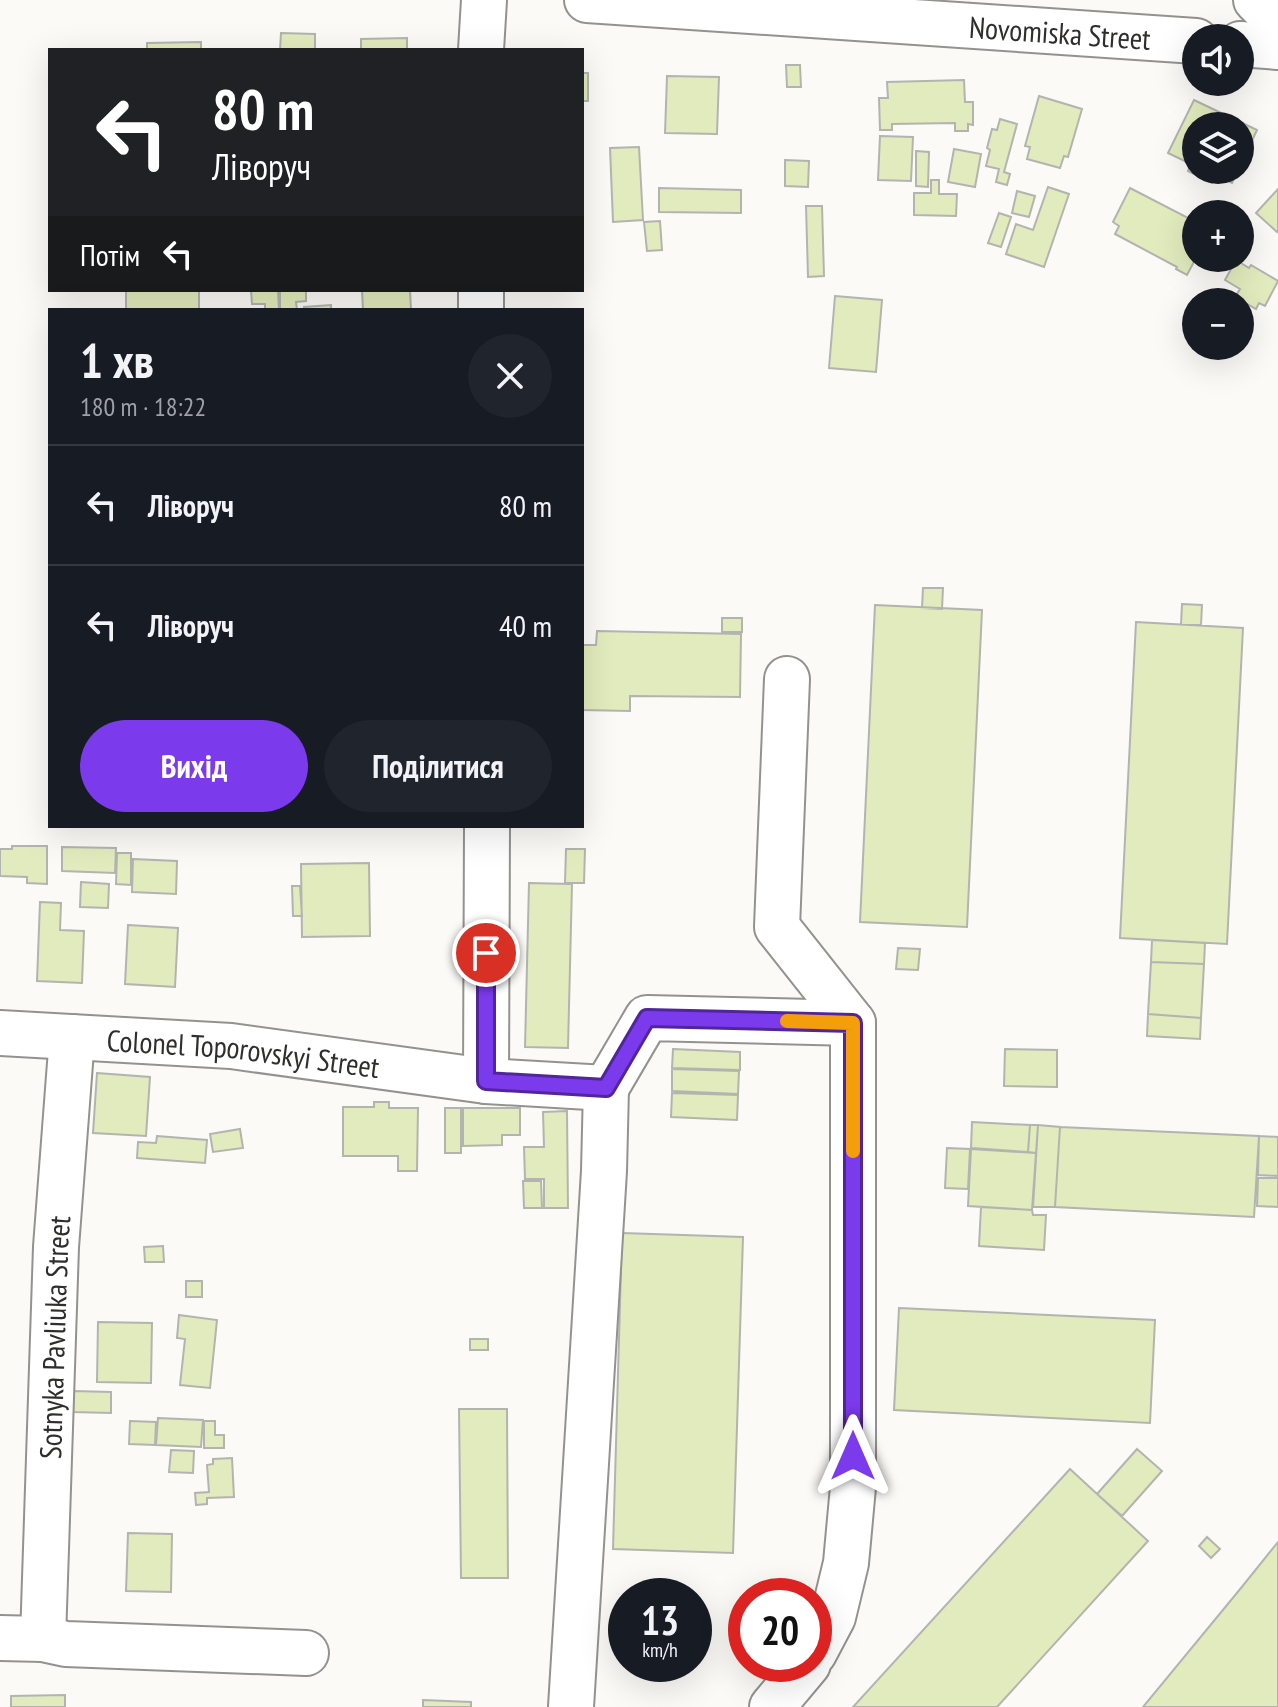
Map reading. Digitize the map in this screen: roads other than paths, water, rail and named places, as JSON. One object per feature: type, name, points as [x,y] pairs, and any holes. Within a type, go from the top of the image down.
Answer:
[{"type":"street","points":[[481,48],[484,0]]},
{"type":"street","name":"Novomiska Street","points":[[587,0],[1182,40]]},
{"type":"street","points":[[1256,0],[1278,22]]},
{"type":"street","points":[[1254,45],[1278,47]]},
{"type":"street","points":[[787,679],[777,927],[853,1023],[853,1487],[846,1563],[832,1619]]},
{"type":"street","points":[[486,1081],[487,828]]},
{"type":"street","points":[[571,1707],[604,1171],[606,1088],[647,1018],[853,1023]]},
{"type":"street","name":"Colonel Toporovskyi Street","points":[[0,1033],[231,1046],[486,1081],[606,1088]]},
{"type":"street","name":"Sotnyka Pavliuka Street","points":[[43,1639],[56,1247],[72,1037]]},
{"type":"street","points":[[0,1638],[43,1639],[66,1644],[306,1653]]},
{"type":"street","points":[[772,1707],[793,1682]]}]
